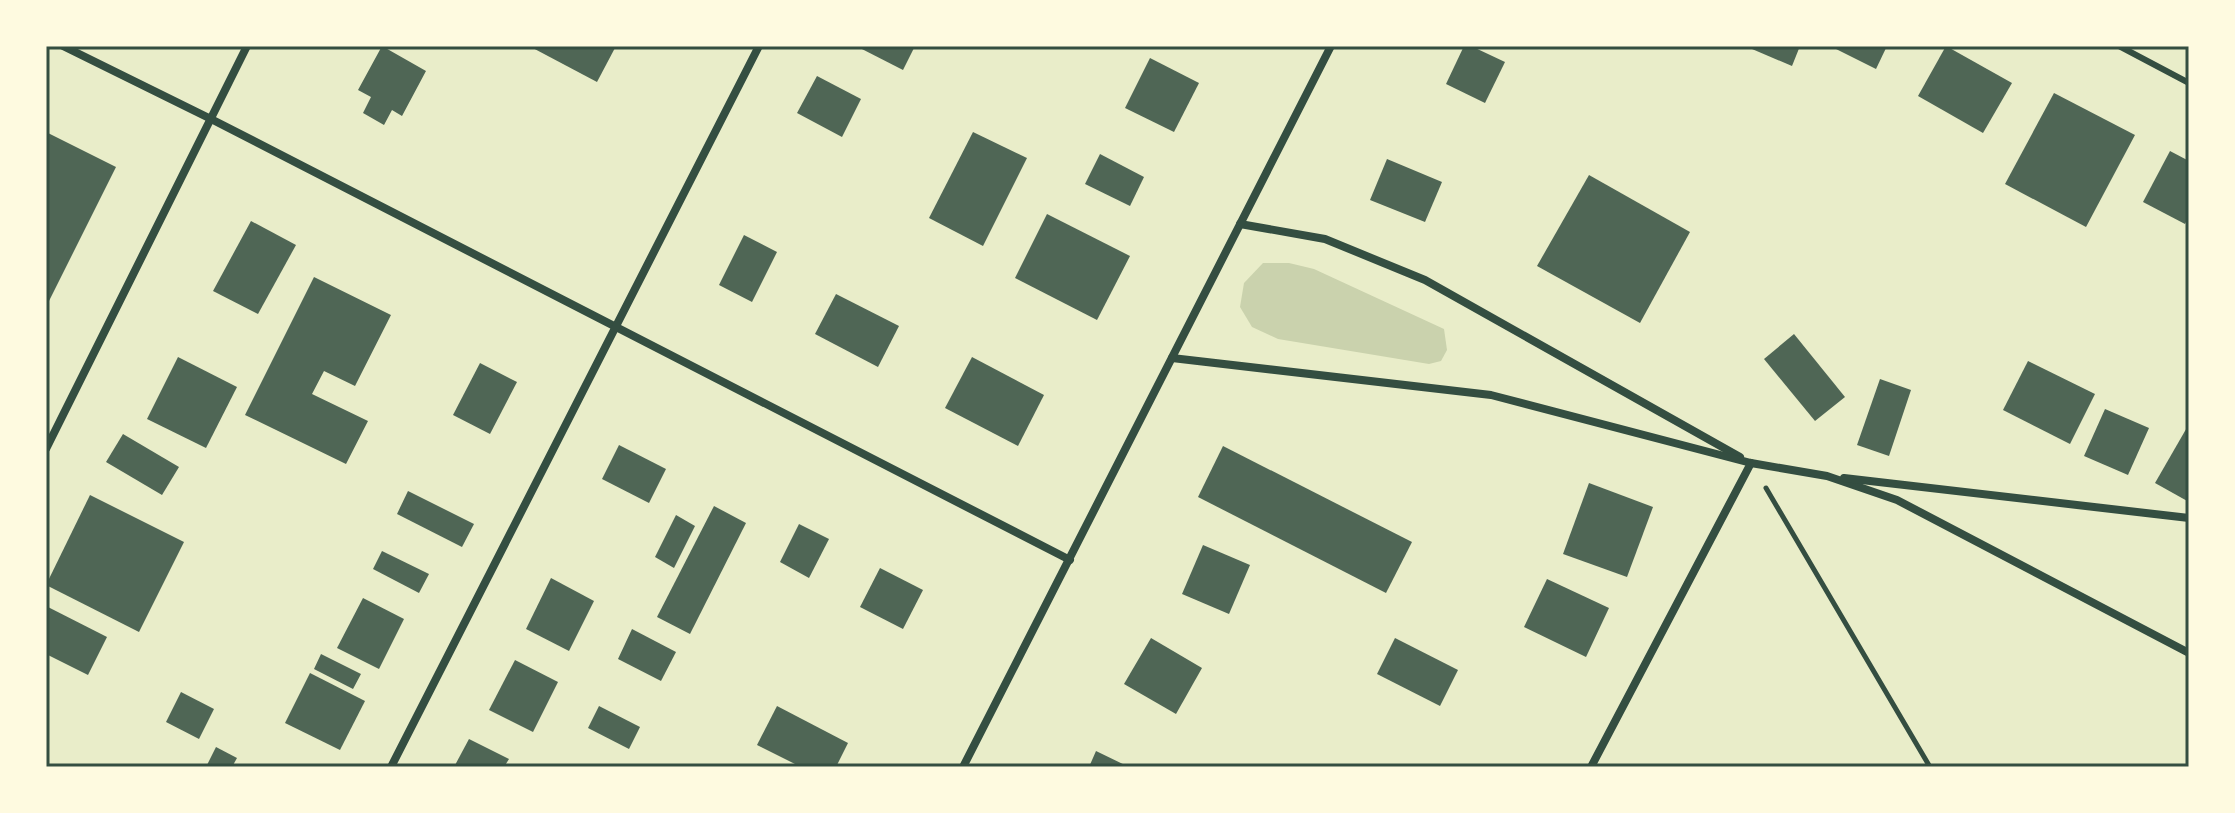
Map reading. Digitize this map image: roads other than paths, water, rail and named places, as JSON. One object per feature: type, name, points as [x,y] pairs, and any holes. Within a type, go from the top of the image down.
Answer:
[{"type":"street","points":[[63,46],[1070,560]]},
{"type":"street","points":[[46,449],[247,46]]},
{"type":"street","points":[[391,767],[759,46]]},
{"type":"street","points":[[963,767],[1331,46]]},
{"type":"street","points":[[1240,224],[1325,239],[1425,280],[1751,463]]},
{"type":"street","points":[[1172,358],[1491,395],[1751,463],[1827,476],[2189,518]]},
{"type":"street","points":[[1591,767],[1751,463]]},
{"type":"street","points":[[1827,476],[1897,500],[2189,653]]},
{"type":"lane","points":[[2119,46],[2189,83]]}]
